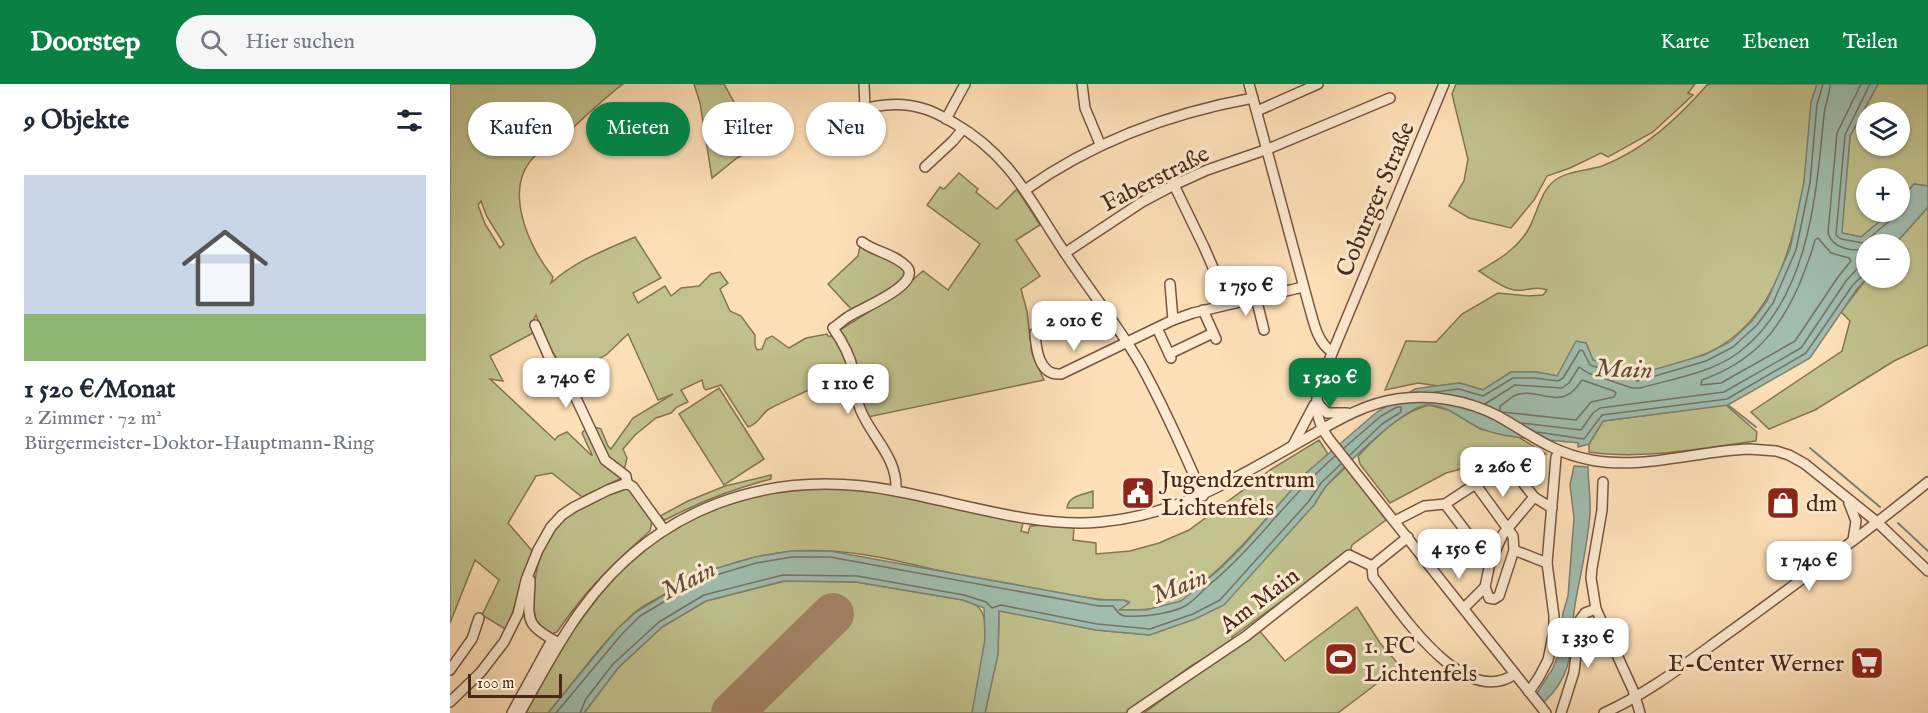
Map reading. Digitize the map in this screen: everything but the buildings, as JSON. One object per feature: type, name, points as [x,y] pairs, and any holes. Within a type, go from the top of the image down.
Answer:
[{"type":"street","points":[[864,84],[865,102]]},
{"type":"street","points":[[946,119],[965,84]]},
{"type":"street","points":[[1082,84],[1085,108],[1100,144]]},
{"type":"street","points":[[1250,84],[1319,339],[1332,352]]},
{"type":"street","points":[[1257,111],[1318,84]]},
{"type":"street","name":"Coburger Straße","points":[[1321,429],[1317,414],[1317,400],[1321,380],[1444,84]]},
{"type":"street","points":[[1025,190],[1054,170],[1100,144],[1178,115],[1253,98]]},
{"type":"street","name":"Faberstraße","points":[[1065,253],[1142,202],[1174,185],[1390,98]]},
{"type":"street","points":[[886,105],[896,103],[928,110],[963,129],[1008,165],[1140,363],[1203,496]]},
{"type":"street","points":[[926,167],[963,129]]},
{"type":"street","points":[[1174,185],[1227,295],[1229,304]]},
{"type":"street","points":[[862,242],[899,261],[910,274],[909,279],[903,285],[833,328],[842,341],[852,364],[856,398],[862,414],[892,462],[896,477],[896,491]]},
{"type":"street","points":[[1170,284],[1173,320]]},
{"type":"street","points":[[1035,333],[1039,358],[1045,369],[1053,374],[1061,374],[1173,320],[1203,310],[1304,287]]},
{"type":"street","points":[[1256,298],[1264,330]]},
{"type":"street","points":[[1157,328],[1170,356],[1214,336],[1203,310]]},
{"type":"street","points":[[535,325],[549,357],[574,394],[605,460],[626,476],[627,483],[633,487],[664,531]]},
{"type":"street","points":[[512,713],[555,642],[600,588],[634,553],[664,531],[703,509],[725,500],[776,487],[823,483],[866,486],[1066,523],[1104,522],[1149,515],[1203,496],[1352,412],[1388,400],[1407,398],[1436,398],[1462,403],[1495,415],[1555,450],[1605,462],[1640,462],[1734,450],[1766,449],[1789,455],[1812,470],[1876,522],[1928,571]]},
{"type":"street","points":[[1292,446],[1317,400]]},
{"type":"street","points":[[1317,400],[1328,413],[1352,412]]},
{"type":"street","points":[[1321,429],[1545,712]]},
{"type":"street","points":[[1530,693],[1548,660],[1554,631],[1547,563],[1556,457]]},
{"type":"street","points":[[1395,521],[1424,506],[1445,504],[1506,464],[1534,497],[1552,508]]},
{"type":"street","points":[[1603,482],[1602,510],[1591,578],[1596,609],[1640,713]]},
{"type":"street","points":[[1604,713],[1635,697],[1778,598],[1832,559],[1928,482]]},
{"type":"street","points":[[450,702],[477,677],[504,642],[515,623],[530,569],[545,537],[562,516],[608,490],[627,483]]},
{"type":"street","points":[[1476,485],[1513,536],[1514,550],[1499,596],[1494,599],[1489,597],[1485,586]]},
{"type":"street","points":[[1464,608],[1485,586],[1490,563],[1503,534],[1534,497]]},
{"type":"street","points":[[1847,499],[1855,515],[1856,527],[1853,540]]},
{"type":"street","points":[[1445,504],[1490,563]]},
{"type":"street","points":[[1408,537],[1372,566],[1373,577],[1432,650],[1457,670],[1468,676],[1495,682],[1515,674]]},
{"type":"street","points":[[1514,550],[1547,563]]},
{"type":"street","name":"Am Main","points":[[1132,713],[1246,636],[1349,555],[1372,566]]},
{"type":"street","points":[[530,569],[531,623],[538,631],[555,642]]},
{"type":"street","points":[[1561,713],[1574,672],[1580,620],[1585,613],[1596,609]]},
{"type":"street","points":[[450,670],[472,639],[478,618]]},
{"type":"street","points":[[520,713],[555,642]]},
{"type":"green space","points":[[450,84],[623,84],[601,102],[586,102],[586,115],[574,126],[574,102],[468,102],[468,156],[535,156],[524,171],[520,186],[520,202],[528,235],[553,277],[551,283],[580,262],[635,237],[661,278],[633,293],[638,303],[665,286],[671,296],[681,288],[699,286],[711,274],[720,272],[728,283],[720,289],[730,311],[741,316],[755,335],[757,350],[762,349],[766,339],[772,336],[789,348],[806,338],[827,334],[835,337],[849,365],[820,384],[769,409],[755,424],[748,427],[721,385],[706,390],[702,380],[681,390],[688,402],[671,413],[656,418],[635,435],[623,449],[627,458],[622,478],[582,497],[552,473],[536,476],[508,523],[534,553],[507,630],[482,615],[499,580],[475,560],[450,623]],"holes":[[[481,201],[487,217],[504,244],[500,248],[485,224],[478,205]],[[536,315],[546,341],[567,376],[606,355],[628,334],[658,400],[673,394],[633,418],[611,449],[601,429],[593,427],[588,427],[582,433],[592,455],[567,432],[555,440],[490,379],[503,381],[490,356],[533,333],[532,323]]]},
{"type":"green space","points":[[694,84],[724,84],[734,102],[702,102],[702,116]]},
{"type":"green space","points":[[1456,84],[1695,84],[1688,93],[1693,95],[1653,132],[1608,157],[1601,153],[1547,176],[1534,200],[1511,228],[1469,218],[1449,206],[1464,181],[1468,159],[1452,94]]},
{"type":"green space","points":[[1818,84],[1810,121],[1804,183],[1792,236],[1773,286],[1760,309],[1743,329],[1722,345],[1697,357],[1641,375],[1625,372],[1593,360],[1586,343],[1557,376],[1536,372],[1511,372],[1483,390],[1460,383],[1439,386],[1418,383],[1385,390],[1406,341],[1436,342],[1462,314],[1498,293],[1543,295],[1547,290],[1510,289],[1479,271],[1506,254],[1524,237],[1545,191],[1554,181],[1571,173],[1602,166],[1632,151],[1659,132],[1707,85]]},
{"type":"green space","points":[[1878,84],[1928,84],[1928,186],[1914,184],[1910,189],[1910,168],[1856,168],[1856,222],[1879,222],[1865,234],[1856,234],[1856,236],[1841,233],[1850,136],[1856,125],[1856,156],[1910,156],[1910,102],[1868,102]]},
{"type":"green space","points":[[708,156],[741,156],[737,158],[712,178]]},
{"type":"green space","points":[[959,173],[978,189],[976,192],[997,209],[1017,189],[1040,225],[1016,240],[1040,276],[1021,289],[1027,311],[1032,354],[1044,380],[868,417],[860,400],[851,351],[840,330],[894,296],[923,271],[948,290],[980,244],[927,205],[940,187],[944,189]]},
{"type":"green space","points":[[1928,207],[1928,345],[1894,361],[1815,410],[1769,429],[1751,412],[1842,351],[1850,321],[1841,312],[1859,288],[1910,288],[1910,234],[1904,234]]},
{"type":"green space","points":[[860,246],[905,269],[907,274],[888,293],[853,311],[828,284],[858,256]]},
{"type":"green space","points":[[719,388],[764,459],[724,485],[679,414]]},
{"type":"green space","points":[[1429,405],[1452,411],[1480,429],[1517,436],[1546,454],[1510,456],[1446,473],[1390,503],[1360,464],[1358,456],[1399,419],[1418,408]]},
{"type":"green space","points":[[1726,405],[1757,432],[1756,441],[1652,454],[1589,452],[1589,444],[1603,421]]},
{"type":"green space","points":[[1319,440],[1328,454],[1222,565],[1188,597],[1174,604],[1150,609],[1117,610],[1129,602],[1052,592],[847,552],[807,551],[765,555],[704,574],[641,608],[611,636],[548,713],[525,713],[571,633],[621,571],[654,543],[681,525],[711,510],[748,497],[784,489],[867,489],[1019,520],[1023,523],[1021,531],[1028,533],[1030,526],[1049,525],[1074,528],[1073,540],[1096,543],[1096,554],[1130,551],[1159,543],[1189,530],[1273,468]]},
{"type":"green space","points":[[1346,467],[1386,520],[1352,545],[1350,552],[1232,637],[1233,641],[1191,666],[1126,713],[985,713],[998,654],[999,610],[1096,630],[1150,635],[1314,505],[1325,487]]},
{"type":"green space","points":[[771,475],[771,479],[717,496],[665,520],[660,516],[688,501],[725,486]]},
{"type":"green space","points":[[625,488],[633,492],[652,521],[650,531],[600,578],[557,632],[552,634],[536,625],[535,581],[542,552],[548,539],[557,527],[573,513],[616,490]]},
{"type":"green space","points":[[1093,491],[1093,508],[1067,508],[1073,498]]},
{"type":"green space","points":[[785,581],[856,582],[963,600],[977,606],[983,614],[986,641],[972,713],[584,713],[618,668],[662,627],[706,601]]},
{"type":"green space","name":"1. FC Lichtenfels","points":[[1357,607],[1380,643],[1400,666],[1338,713],[1144,713],[1258,629],[1285,661]]},
{"type":"water","points":[[1817,84],[1878,84],[1868,102],[1856,102],[1856,125],[1850,136],[1842,233],[1856,236],[1856,288],[1858,288],[1810,358],[1728,405],[1603,421],[1589,444],[1578,447],[1578,443],[1493,433],[1435,405],[1417,408],[1390,426],[1335,476],[1314,505],[1224,605],[1195,619],[1150,635],[1096,630],[999,611],[998,654],[985,713],[972,713],[985,639],[984,608],[963,600],[856,582],[784,581],[706,601],[662,627],[618,668],[584,713],[548,713],[617,629],[636,612],[689,580],[714,569],[755,557],[791,551],[830,551],[1100,600],[1124,600],[1129,603],[1119,610],[1146,610],[1181,601],[1220,569],[1244,545],[1306,473],[1377,412],[1415,389],[1460,383],[1483,390],[1511,372],[1536,372],[1557,376],[1576,341],[1586,343],[1593,360],[1636,375],[1704,355],[1730,342],[1752,321],[1767,301],[1790,249],[1804,182],[1811,102]]},
{"type":"water","points":[[1914,184],[1928,186],[1928,207],[1904,234],[1865,234],[1879,222],[1910,222],[1910,189]]},
{"type":"water","points":[[1574,466],[1588,467],[1590,507],[1588,535],[1567,666],[1563,678],[1544,702],[1537,693],[1552,670],[1559,653],[1563,613],[1568,596],[1574,518],[1570,485]]},
{"type":"waterway","points":[[1728,405],[1756,427]]},
{"type":"waterway","points":[[1810,448],[1880,507]]},
{"type":"waterway","points":[[1898,523],[1928,551]]},
{"type":"runway","points":[[732,713],[833,614]]},
{"type":"place","name":"Jugendzentrum Lichtenfels","points":[[1138,493]]},
{"type":"place","name":"dm","points":[[1783,503]]},
{"type":"place","name":"1. FC Lichtenfels","points":[[1341,659]]},
{"type":"place","name":"E-Center Werner","points":[[1867,663]]},
{"type":"water label","name":"Main","points":[[1624,368]]},
{"type":"water label","name":"Main","points":[[688,579]]},
{"type":"water label","name":"Main","points":[[1179,585]]}]
